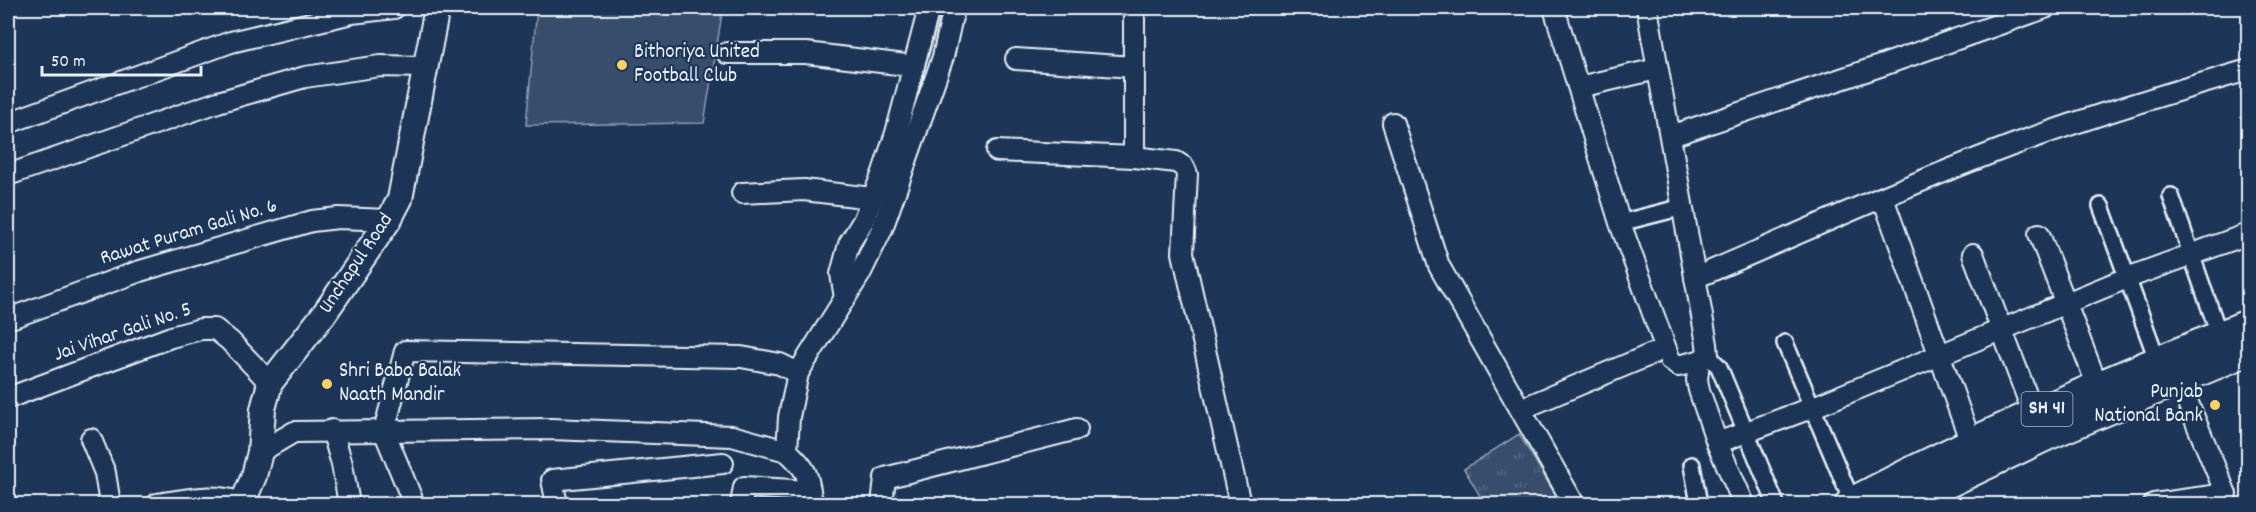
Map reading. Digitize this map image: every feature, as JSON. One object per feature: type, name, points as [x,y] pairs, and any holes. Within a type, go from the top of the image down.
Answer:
[{"type":"main road","name":"SH 41","points":[[1900,504],[2044,435],[2168,370],[2220,337],[2248,326]]},
{"type":"main road","name":"SH 41","points":[[1852,504],[1971,443],[2098,387],[2248,349]]},
{"type":"street","points":[[8,123],[231,42],[352,13],[394,8]]},
{"type":"street","name":"Unchapul Road","points":[[242,504],[254,476],[260,452],[263,409],[270,383],[324,314],[389,220],[400,199],[437,8]]},
{"type":"street","points":[[845,298],[841,274],[849,244],[862,221],[893,143],[929,8]]},
{"type":"street","points":[[787,451],[789,417],[798,373],[860,274],[882,229],[943,57],[954,8]]},
{"type":"street","points":[[1134,8],[1134,157]]},
{"type":"street","points":[[1554,8],[1620,223],[1670,360],[1678,366],[1703,358],[1719,367],[1776,504]]},
{"type":"street","points":[[1647,8],[1695,278],[1703,358],[1697,380],[1718,443],[1744,504]]},
{"type":"street","points":[[1671,136],[1883,66],[2044,8]]},
{"type":"street","points":[[727,53],[806,53],[914,66]]},
{"type":"street","points":[[1016,59],[1134,66]]},
{"type":"street","points":[[8,175],[218,102],[305,76],[380,66],[425,67]]},
{"type":"street","points":[[1579,87],[1657,69]]},
{"type":"street","points":[[1695,278],[2011,146],[2248,70]]},
{"type":"street","points":[[1392,123],[1439,266],[1574,504]]},
{"type":"street","points":[[997,151],[1134,157],[1176,162],[1184,167],[1187,174],[1183,253],[1240,504]]},
{"type":"street","points":[[742,193],[804,190],[872,198]]},
{"type":"street","points":[[2171,195],[2220,337]]},
{"type":"street","points":[[1883,198],[1971,443]]},
{"type":"street","points":[[2101,206],[2127,278],[2226,494],[2154,504]]},
{"type":"street","points":[[1620,223],[1683,207]]},
{"type":"street","name":"Rawat Puram Gali No. 6","points":[[8,319],[140,271],[312,221],[338,218],[389,220]]},
{"type":"street","points":[[2039,234],[2098,387]]},
{"type":"street","points":[[1718,443],[1811,408],[2127,278],[2248,234]]},
{"type":"street","points":[[1972,254],[2034,414]]},
{"type":"street","name":"Jai Vihar Gali No. 5","points":[[8,398],[171,337],[201,329],[215,329],[230,341],[270,383]]},
{"type":"street","points":[[1785,343],[1852,504]]},
{"type":"street","points":[[414,504],[384,431],[405,351],[741,357],[780,364],[798,373]]},
{"type":"street","points":[[1521,409],[1652,354]]},
{"type":"street","points":[[260,452],[294,432],[332,430],[551,429],[732,436],[787,451],[801,463],[808,475],[811,498],[744,487],[741,504]]},
{"type":"street","points":[[882,504],[885,478],[1077,429]]},
{"type":"street","points":[[332,430],[342,464],[349,504]]},
{"type":"street","points":[[91,439],[105,473],[110,504]]},
{"type":"street","points":[[557,504],[552,480],[723,464]]},
{"type":"street","points":[[1692,465],[1699,504]]},
{"type":"street","points":[[157,504],[192,498],[223,497],[242,504]]},
{"type":"green space","name":"Bithoriya United Football Club","points":[[537,8],[723,8],[704,123],[526,125]]},
{"type":"green space","points":[[1519,434],[1561,504],[1485,504],[1464,469]]},
{"type":"waterway","points":[[923,67],[941,8]]},
{"type":"waterway","points":[[858,257],[871,225]]},
{"type":"place","name":"Bithoriya United Football Club","points":[[622,65]]},
{"type":"place","name":"Shri Baba Balak Naath Mandir","points":[[327,384]]},
{"type":"place","name":"Punjab National Bank","points":[[2215,405]]}]
